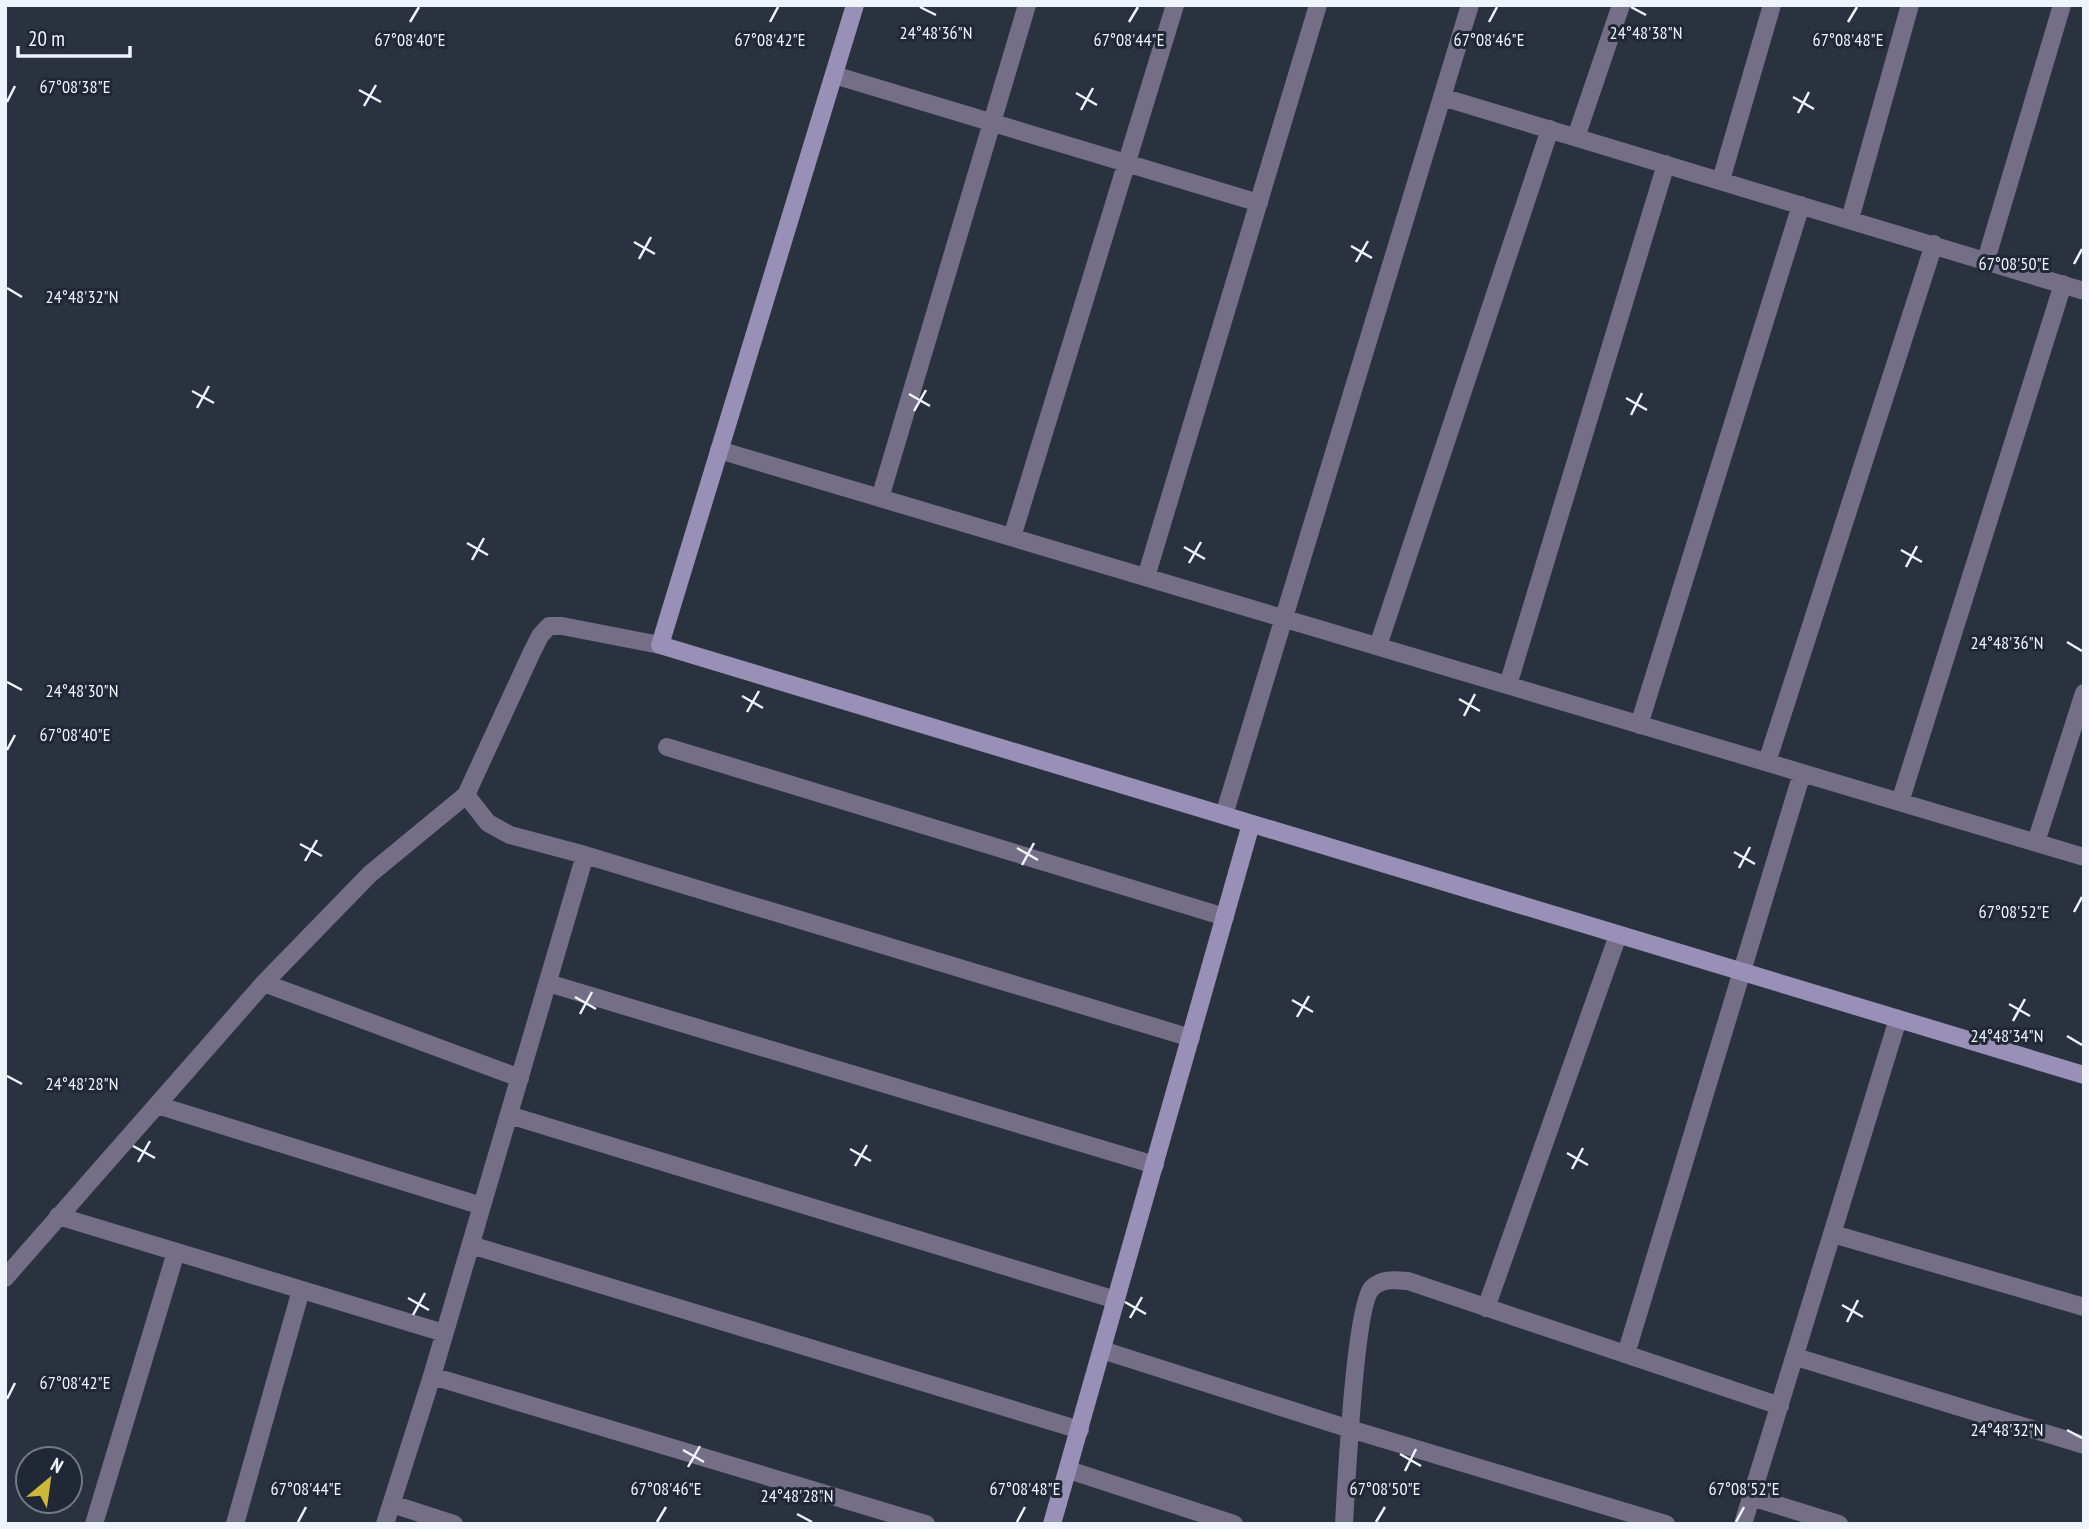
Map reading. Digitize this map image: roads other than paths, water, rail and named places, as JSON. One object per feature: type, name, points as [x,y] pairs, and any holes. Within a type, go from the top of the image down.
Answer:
[{"type":"street","points":[[660,645],[855,5]]},
{"type":"street","points":[[880,498],[1027,5]]},
{"type":"street","points":[[1012,537],[1175,5]]},
{"type":"street","points":[[1146,577],[1318,5]]},
{"type":"street","points":[[1224,816],[1470,5]]},
{"type":"street","points":[[1576,137],[1621,5]]},
{"type":"street","points":[[1721,180],[1772,5]]},
{"type":"street","points":[[1850,219],[1910,5]]},
{"type":"street","points":[[1986,260],[2062,5]]},
{"type":"street","points":[[834,75],[1259,204]]},
{"type":"street","points":[[1441,97],[2084,291]]},
{"type":"street","points":[[1378,646],[1550,129]]},
{"type":"street","points":[[1508,685],[1666,164]]},
{"type":"street","points":[[1640,724],[1801,205]]},
{"type":"street","points":[[1768,762],[1934,244]]},
{"type":"street","points":[[1900,802],[2063,284]]},
{"type":"street","points":[[719,450],[2084,857]]},
{"type":"street","points":[[5,1278],[264,983],[370,874],[466,795],[531,654],[540,636],[549,626],[562,626],[660,645],[2084,1075]]},
{"type":"street","points":[[2036,842],[2084,693]]},
{"type":"street","points":[[667,747],[1225,917]]},
{"type":"street","points":[[1626,1354],[1802,773]]},
{"type":"street","points":[[466,795],[488,824],[510,835],[585,855],[1191,1038]]},
{"type":"street","points":[[1052,1524],[1251,824]]},
{"type":"street","points":[[385,1524],[432,1376],[585,855]]},
{"type":"street","points":[[1486,1308],[1618,935]]},
{"type":"street","points":[[264,983],[520,1078]]},
{"type":"street","points":[[548,983],[1155,1165]]},
{"type":"street","points":[[1742,1524],[1796,1357],[1898,1019]]},
{"type":"street","points":[[157,1105],[482,1206]]},
{"type":"street","points":[[509,1115],[1116,1300]]},
{"type":"street","points":[[58,1216],[444,1333]]},
{"type":"street","points":[[1833,1234],[2084,1307]]},
{"type":"street","points":[[471,1245],[1080,1430]]},
{"type":"street","points":[[94,1524],[176,1252]]},
{"type":"street","points":[[1344,1524],[1350,1429],[1363,1310],[1371,1289],[1387,1280],[1408,1281],[1780,1406]]},
{"type":"street","points":[[235,1524],[301,1290]]},
{"type":"street","points":[[1102,1350],[1350,1429],[1666,1524]]},
{"type":"street","points":[[1796,1357],[2084,1446]]},
{"type":"street","points":[[432,1376],[926,1524]]},
{"type":"street","points":[[1069,1470],[1234,1524]]},
{"type":"street","points":[[1751,1497],[1839,1524]]},
{"type":"street","points":[[391,1504],[454,1524]]}]
